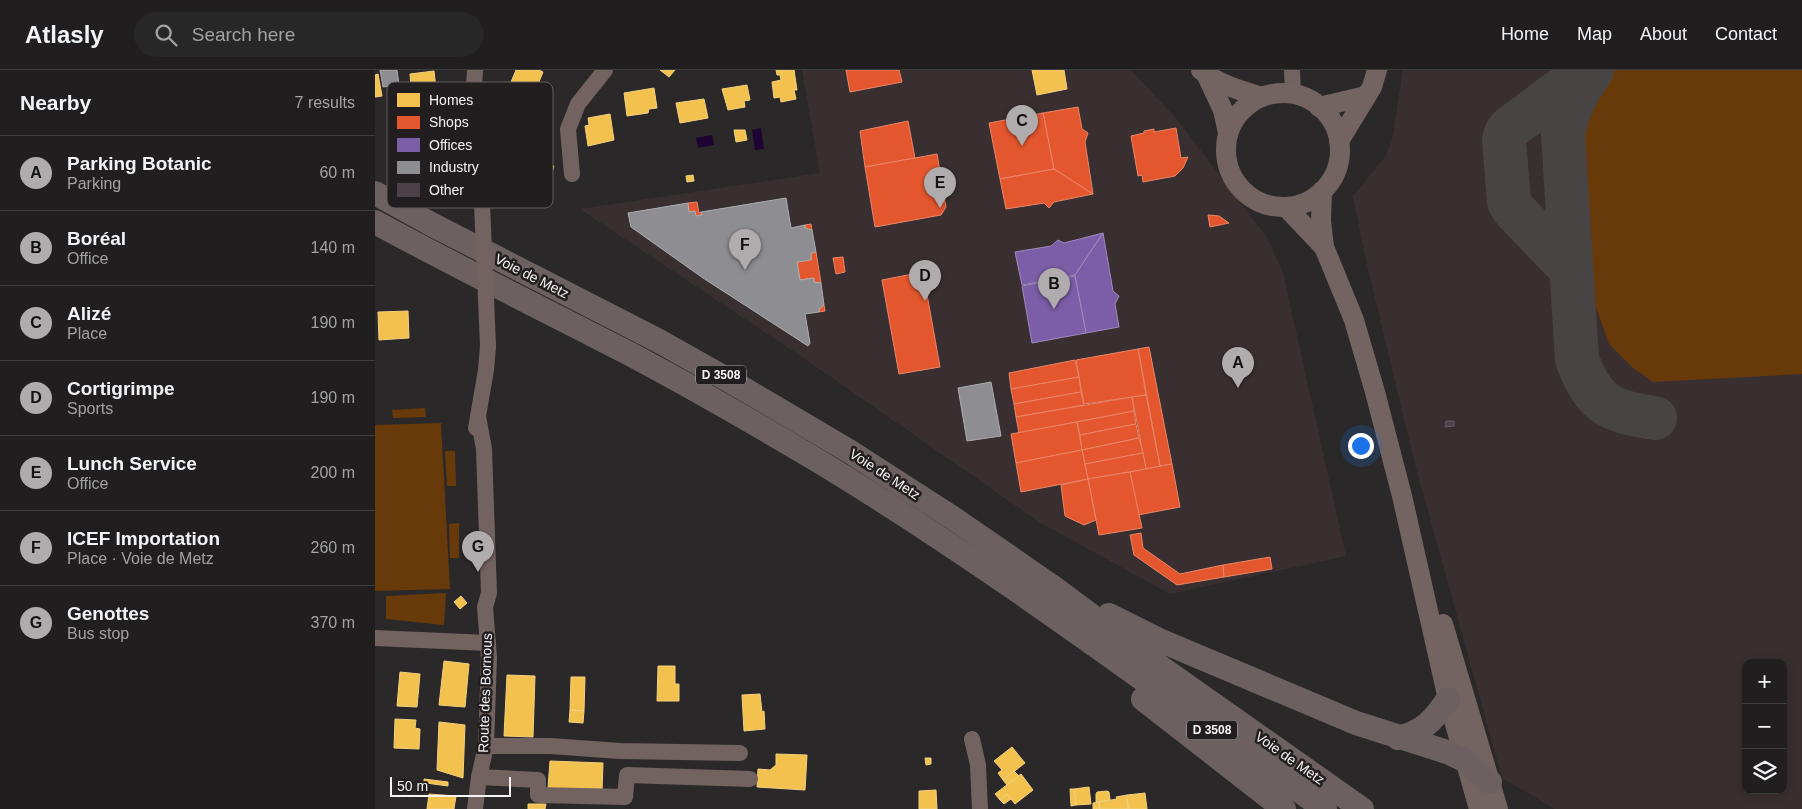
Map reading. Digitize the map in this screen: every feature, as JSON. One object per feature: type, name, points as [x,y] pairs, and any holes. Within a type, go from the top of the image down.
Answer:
[{"type":"highway","name":"Voie de Metz","points":[[375,193],[387,200]]},
{"type":"highway","name":"Voie de Metz","points":[[402,208],[659,341],[787,413],[953,518],[1050,585],[1167,672],[1362,809]]},
{"type":"highway","name":"Voie de Metz","points":[[375,222],[676,379],[821,463],[931,533],[1018,592],[1325,809]]},
{"type":"highway","points":[[931,533],[1284,809]]},
{"type":"highway","points":[[1050,585],[1169,644],[1305,703],[1398,738],[1447,752],[1464,760],[1490,782]]},
{"type":"highway","points":[[1398,738],[1419,731],[1433,720],[1448,699]]},
{"type":"main road","points":[[1339,141],[1372,86],[1377,70]]},
{"type":"main road","points":[[1204,73],[1241,90],[1262,97]]},
{"type":"main road","points":[[1204,73],[1223,110],[1228,133]]},
{"type":"main road","points":[[1279,94],[1293,95],[1308,100],[1328,116],[1335,128],[1339,141],[1339,160],[1333,177],[1322,191],[1311,200],[1299,205],[1286,207],[1268,206],[1252,198],[1238,186],[1231,174],[1227,161],[1228,133],[1236,118],[1247,106],[1262,97],[1279,94]]},
{"type":"main road","points":[[1319,107],[1366,96]]},
{"type":"main road","points":[[1322,191],[1321,221],[1324,247],[1359,337],[1402,496],[1448,699],[1479,809]]},
{"type":"main road","points":[[1286,207],[1324,247]]},
{"type":"main road","points":[[1402,496],[1460,679],[1498,809]]},
{"type":"street","points":[[572,174],[567,129],[578,104],[605,70]]},
{"type":"street","points":[[1292,70],[1293,95]]},
{"type":"street","name":"Route des Bornous","points":[[475,809],[479,776],[486,746],[489,658],[485,607],[489,593],[484,450],[478,416],[487,370],[489,346],[482,208]]},
{"type":"street","points":[[375,638],[488,643]]},
{"type":"street","points":[[972,739],[978,765],[980,809]]},
{"type":"street","points":[[486,746],[740,754]]},
{"type":"street","points":[[479,776],[539,780],[538,795],[625,797],[627,775],[750,779]]},
{"type":"shaded area","points":[[802,70],[1131,70],[1176,118],[1268,239],[1283,273],[1346,556],[1170,594],[1039,522],[805,359],[580,209],[820,173]]},
{"type":"shaded area","points":[[1403,70],[1802,70],[1802,809],[1555,809],[1502,778],[1416,468],[1367,265],[1353,196],[1385,157],[1392,140]]},
{"type":"shaded area","points":[[1613,70],[1802,70],[1802,374],[1653,382],[1633,368],[1609,344],[1594,302],[1582,161],[1587,125],[1591,113],[1600,91]]},
{"type":"shaded area","points":[[761,128],[764,149],[755,150],[752,130]]},
{"type":"shaded area","points":[[712,135],[714,145],[698,148],[696,138]]},
{"type":"shaded area","points":[[425,408],[426,417],[393,418],[392,410]]},
{"type":"shaded area","points":[[441,423],[450,589],[375,591],[375,425]]},
{"type":"shaded area","points":[[445,451],[455,451],[456,486],[447,486]]},
{"type":"shaded area","points":[[459,523],[459,558],[450,558],[449,524]]},
{"type":"shaded area","points":[[446,593],[444,625],[386,619],[386,596]]},
{"type":"building: Homes","points":[[516,70],[539,70],[543,72],[539,82],[511,82]]},
{"type":"building: Homes","points":[[660,70],[675,70],[669,77]]},
{"type":"building: Homes","points":[[776,70],[794,70],[797,90],[794,90],[796,99],[781,102],[780,97],[774,98],[772,82],[781,80]]},
{"type":"building: Homes","points":[[1032,70],[1064,70],[1067,89],[1037,95]]},
{"type":"building: Homes","points":[[434,71],[435,82],[411,82],[410,74]]},
{"type":"building: Homes","points":[[378,74],[382,96],[375,97],[375,75]]},
{"type":"building: Homes","points":[[747,85],[750,100],[744,101],[745,107],[728,110],[722,89]]},
{"type":"building: Homes","points":[[654,88],[657,108],[649,109],[648,113],[627,116],[624,93]]},
{"type":"building: Homes","points":[[704,99],[708,118],[680,123],[676,103]]},
{"type":"building: Homes","points":[[610,114],[614,140],[588,146],[585,126],[589,125],[588,118]]},
{"type":"building: Homes","points":[[734,130],[745,130],[747,140],[736,142]]},
{"type":"building: Homes","points":[[693,175],[694,181],[687,182],[686,176]]},
{"type":"building: Homes","points":[[408,311],[409,338],[379,340],[378,312]]},
{"type":"building: Homes","points":[[461,596],[467,603],[460,609],[454,602]]},
{"type":"building: Homes","points":[[444,661],[469,664],[465,707],[439,705]]},
{"type":"building: Homes","points":[[658,666],[675,666],[675,684],[679,684],[679,701],[657,701]]},
{"type":"building: Homes","points":[[400,672],[420,674],[417,707],[397,706]]},
{"type":"building: Homes","points":[[507,675],[535,676],[533,737],[504,736]]},
{"type":"building: Homes","points":[[571,677],[585,677],[584,711],[570,710]]},
{"type":"building: Homes","points":[[760,694],[762,712],[764,711],[765,729],[744,731],[742,695]]},
{"type":"building: Homes","points":[[570,710],[584,711],[583,723],[569,722]]},
{"type":"building: Homes","points":[[395,719],[416,720],[415,728],[420,729],[419,749],[394,748]]},
{"type":"building: Homes","points":[[439,722],[465,725],[463,778],[437,770]]},
{"type":"building: Homes","points":[[1012,747],[1025,763],[1003,780],[998,773],[1002,770],[994,761]]},
{"type":"building: Homes","points":[[776,754],[807,755],[805,790],[757,787],[758,769],[770,770],[776,765]]},
{"type":"building: Homes","points":[[925,758],[931,758],[931,764],[926,765]]},
{"type":"building: Homes","points":[[550,761],[603,763],[602,791],[548,788]]},
{"type":"building: Homes","points":[[1014,771],[1019,776],[1007,785],[1003,780]]},
{"type":"building: Homes","points":[[1021,774],[1033,790],[1015,804],[1007,794],[1000,800],[995,794]]},
{"type":"building: Homes","points":[[424,779],[448,782],[448,786],[426,783]]},
{"type":"building: Homes","points":[[1089,787],[1091,804],[1076,805],[1074,789]]},
{"type":"building: Homes","points":[[1070,789],[1074,789],[1076,805],[1071,806]]},
{"type":"building: Homes","points":[[936,790],[937,809],[919,809],[919,791]]},
{"type":"building: Homes","points":[[1097,792],[1109,792],[1110,800],[1096,802]]},
{"type":"building: Homes","points":[[1145,793],[1147,809],[1128,809],[1127,795]]},
{"type":"building: Homes","points":[[429,794],[456,796],[454,809],[427,809]]},
{"type":"building: Homes","points":[[1007,794],[1011,799],[1004,804],[1000,800]]},
{"type":"building: Homes","points":[[1127,795],[1128,809],[1100,809],[1099,802]]},
{"type":"building: Homes","points":[[1099,802],[1100,809],[1093,809],[1093,803]]},
{"type":"building: Homes","points":[[528,804],[546,804],[545,809],[528,809]]},
{"type":"building: Shops","points":[[846,70],[899,70],[902,82],[850,92]]},
{"type":"building: Shops","points":[[1078,107],[1082,129],[1088,133],[1085,142],[1093,194],[1054,169],[1043,113]]},
{"type":"building: Shops","points":[[1043,113],[1054,169],[1000,179],[989,123]]},
{"type":"building: Shops","points":[[908,121],[915,158],[865,167],[860,131]]},
{"type":"building: Shops","points":[[1176,128],[1181,158],[1188,157],[1183,168],[1175,176],[1143,182],[1142,175],[1138,176],[1131,136],[1154,129],[1154,132]]},
{"type":"building: Shops","points":[[937,154],[946,207],[941,215],[875,227],[865,167]]},
{"type":"building: Shops","points":[[1054,169],[1093,194],[1054,202],[1049,208],[1044,203],[1006,209],[1000,179]]},
{"type":"building: Shops","points":[[697,202],[699,213],[701,212],[702,215],[696,216],[695,211],[689,212],[688,203]]},
{"type":"building: Shops","points":[[1208,215],[1219,216],[1229,223],[1210,227]]},
{"type":"building: Shops","points":[[811,224],[812,230],[810,231],[805,228],[805,225]]},
{"type":"building: Shops","points":[[816,252],[821,283],[814,282],[814,278],[800,280],[797,262],[811,260],[811,253]]},
{"type":"building: Shops","points":[[843,257],[845,272],[836,274],[833,258]]},
{"type":"building: Shops","points":[[923,272],[940,367],[899,374],[882,280]]},
{"type":"building: Shops","points":[[824,305],[825,311],[819,312],[819,309]]},
{"type":"building: Shops","points":[[1149,347],[1172,464],[1160,466],[1138,349]]},
{"type":"building: Shops","points":[[1138,349],[1146,395],[1084,404],[1076,360]]},
{"type":"building: Shops","points":[[1075,360],[1079,377],[1011,389],[1009,373]]},
{"type":"building: Shops","points":[[1079,377],[1081,392],[1014,404],[1011,389]]},
{"type":"building: Shops","points":[[1081,392],[1084,405],[1016,417],[1014,404]]},
{"type":"building: Shops","points":[[1146,395],[1160,466],[1146,469],[1132,397]]},
{"type":"building: Shops","points":[[1132,397],[1134,411],[1019,433],[1016,417]]},
{"type":"building: Shops","points":[[1134,411],[1136,424],[1080,435],[1077,422]]},
{"type":"building: Shops","points":[[1077,422],[1082,450],[1016,463],[1011,434]]},
{"type":"building: Shops","points":[[1136,424],[1139,438],[1082,450],[1080,435]]},
{"type":"building: Shops","points":[[1139,438],[1143,453],[1085,464],[1082,450]]},
{"type":"building: Shops","points":[[1082,450],[1088,479],[1021,492],[1016,463]]},
{"type":"building: Shops","points":[[1143,453],[1146,469],[1088,479],[1085,464]]},
{"type":"building: Shops","points":[[1172,464],[1180,507],[1138,515],[1130,472]]},
{"type":"building: Shops","points":[[1130,472],[1142,528],[1099,535],[1088,479]]},
{"type":"building: Shops","points":[[1088,479],[1096,520],[1084,525],[1065,516],[1061,485]]},
{"type":"building: Shops","points":[[1141,533],[1143,548],[1180,574],[1223,565],[1224,577],[1177,585],[1134,555],[1130,535]]},
{"type":"building: Shops","points":[[1270,557],[1272,569],[1224,577],[1223,565]]},
{"type":"building: Offices","points":[[1103,233],[1075,275],[1022,285],[1015,252],[1051,246],[1058,240],[1064,243]]},
{"type":"building: Offices","points":[[1103,233],[1113,291],[1119,296],[1115,304],[1119,327],[1086,333],[1075,275]]},
{"type":"building: Offices","points":[[1075,276],[1086,333],[1032,343],[1022,286]]},
{"type":"building: Industry","points":[[380,70],[397,70],[399,82],[387,82],[387,86],[383,87]]},
{"type":"building: Industry","points":[[786,198],[791,228],[805,225],[805,228],[812,230],[816,252],[811,253],[811,260],[797,262],[800,280],[814,278],[814,282],[821,283],[824,305],[819,309],[819,312],[805,314],[810,343],[808,346],[703,278],[631,227],[628,213],[688,203],[689,212],[695,211],[696,216],[702,215],[701,212]]},
{"type":"building: Industry","points":[[991,382],[1001,436],[967,441],[958,388]]},
{"type":"building: Other","points":[[1446,421],[1454,421],[1454,426],[1445,427]]},
{"type":"taxiway","points":[[1592,70],[1574,100],[1563,134],[1577,359],[1589,386],[1605,403],[1639,416],[1655,418]]},
{"type":"taxiway","points":[[1570,268],[1515,211],[1509,202],[1504,140],[1510,128],[1586,71]]},
{"type":"place","name":"Alizé","points":[[1022,146]]},
{"type":"place","name":"Lunch Service","points":[[940,208]]},
{"type":"place","name":"ICEF Importation","points":[[745,270]]},
{"type":"place","name":"Cortigrimpe","points":[[925,301]]},
{"type":"place","name":"Boréal","points":[[1054,309]]},
{"type":"place","name":"Parking Botanic","points":[[1238,388]]},
{"type":"place","name":"Genottes","points":[[478,572]]}]
